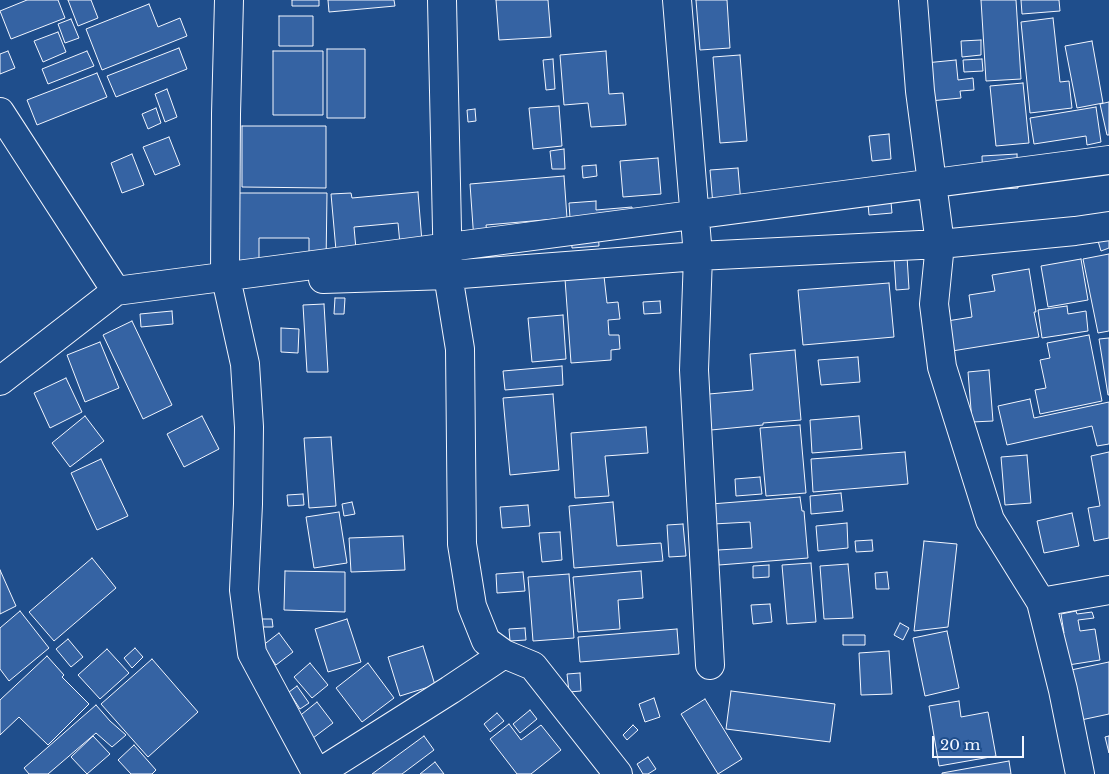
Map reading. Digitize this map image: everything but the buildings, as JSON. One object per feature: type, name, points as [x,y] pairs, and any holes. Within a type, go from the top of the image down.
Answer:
[{"type":"street","points":[[229,0],[225,274],[245,364],[249,427],[244,590],[252,653],[317,774],[504,654]]},
{"type":"street","points":[[442,0],[448,276],[460,349],[462,544],[472,606],[486,641],[504,654],[534,666],[618,774]]},
{"type":"street","points":[[677,0],[698,256],[694,370],[710,665]]},
{"type":"street","points":[[913,0],[920,91],[940,244],[934,304],[942,367],[990,520],[1041,602],[1063,690],[1080,774]]},
{"type":"street","points":[[0,112],[116,291]]},
{"type":"street","points":[[0,381],[116,291],[1109,160]]},
{"type":"street","points":[[0,370],[116,291],[182,277],[225,274],[296,280],[448,276],[698,256],[940,244],[1109,226]]},
{"type":"street","points":[[1041,602],[1109,590]]}]
